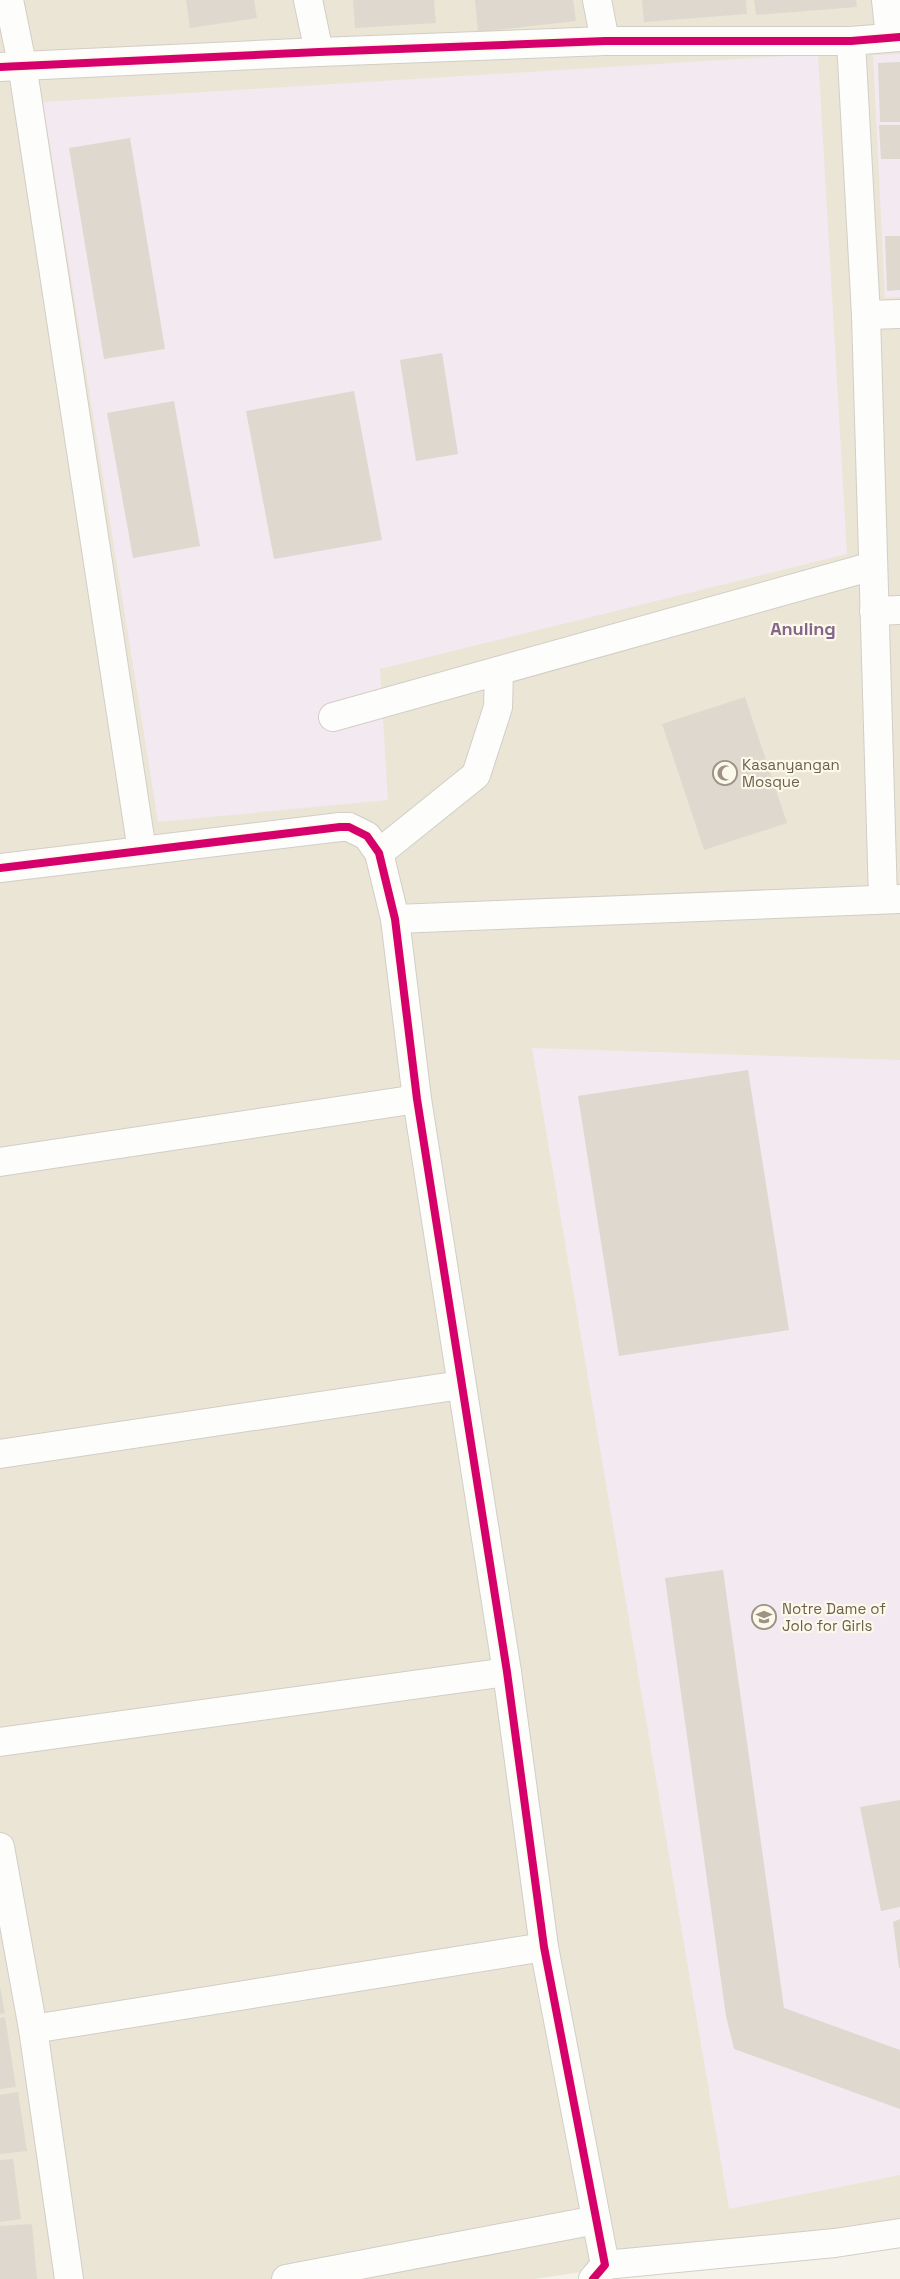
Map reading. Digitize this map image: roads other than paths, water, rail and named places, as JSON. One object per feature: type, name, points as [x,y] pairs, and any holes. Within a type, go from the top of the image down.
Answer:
[{"type":"street","points":[[9,0],[11,66],[142,851]]},
{"type":"street","points":[[308,0],[319,52]]},
{"type":"street","points":[[597,0],[605,41]]},
{"type":"street","points":[[11,66],[605,41],[851,41],[895,37],[886,0]]},
{"type":"street","points":[[394,918],[891,899],[887,611],[874,566],[866,315],[851,41]]},
{"type":"street","points":[[866,315],[900,314]]},
{"type":"street","points":[[333,717],[874,566]]},
{"type":"street","points":[[379,853],[476,775],[498,707],[499,671]]},
{"type":"street","points":[[0,868],[349,827],[367,836],[379,853],[394,918],[417,1099],[507,1672],[544,1947],[596,2220],[599,2272],[900,2234]]},
{"type":"street","points":[[0,1162],[417,1099]]},
{"type":"street","points":[[0,1454],[462,1385]]},
{"type":"street","points":[[0,1742],[507,1672]]},
{"type":"street","points":[[0,1847],[33,2029],[69,2279]]},
{"type":"street","points":[[33,2029],[544,1947]]},
{"type":"street","points":[[286,2279],[596,2220]]},
{"type":"place","name":"Kasanyangan Mosque","points":[[725,773]]},
{"type":"place","name":"Notre Dame of Jolo for Girls","points":[[764,1617]]},
{"type":"district","name":"Anuling","points":[[803,628]]}]
